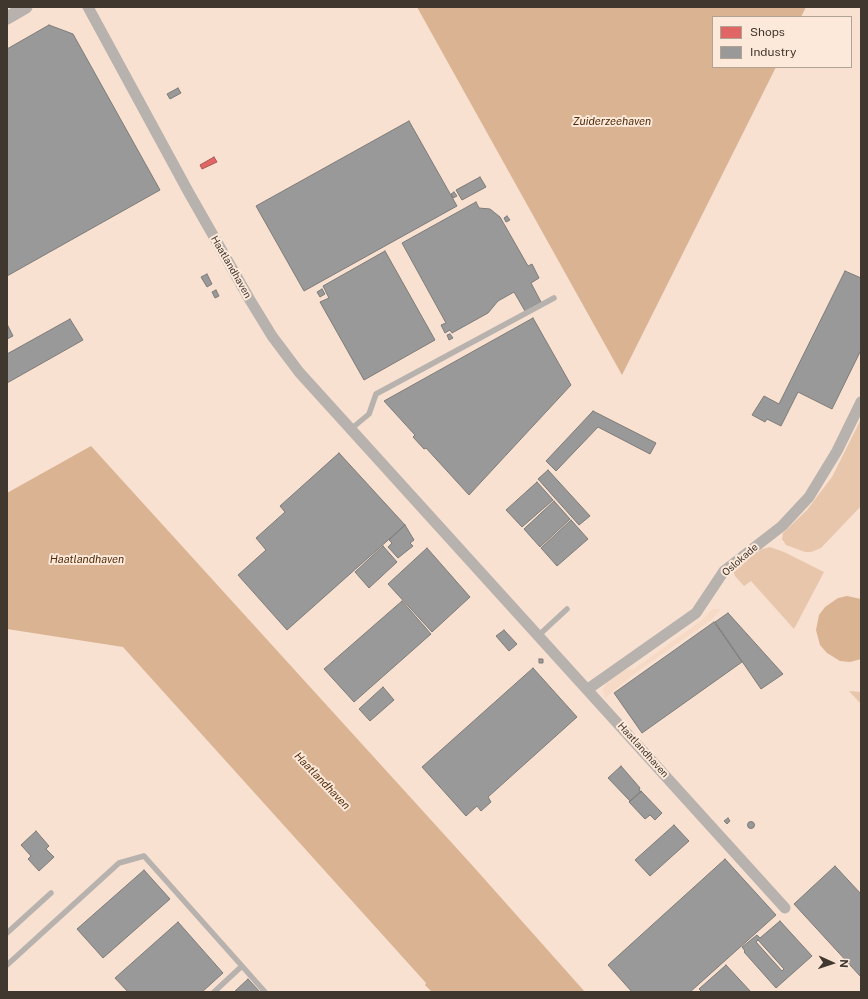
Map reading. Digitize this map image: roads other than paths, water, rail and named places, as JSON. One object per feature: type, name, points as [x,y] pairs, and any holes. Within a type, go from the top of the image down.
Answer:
[{"type":"street","points":[[7,18],[26,7]]},
{"type":"street","name":"Haatlandhaven","points":[[88,7],[189,193],[272,336],[299,372],[785,908]]},
{"type":"street","name":"Oslokade","points":[[588,689],[696,613],[724,571],[782,526],[809,497],[837,451],[861,402]]},
{"type":"lane","points":[[351,429],[369,414],[376,394],[554,298]]},
{"type":"lane","points":[[539,635],[567,609]]},
{"type":"lane","points":[[7,964],[119,863],[144,856],[265,992]]},
{"type":"lane","points":[[7,933],[51,893]]},
{"type":"lane","points":[[214,992],[242,966]]},
{"type":"water","name":"Zuiderzeehaven","points":[[417,7],[806,7],[802,16],[712,16],[712,68],[776,68],[622,375]]},
{"type":"water","name":"Haatlandhaven","points":[[91,446],[471,864],[585,992],[432,992],[425,985],[426,983],[123,647],[7,629],[7,493]]},
{"type":"water","points":[[847,596],[861,599],[861,659],[850,662],[840,661],[827,653],[820,645],[816,630],[819,615],[825,607],[838,598]]}]
